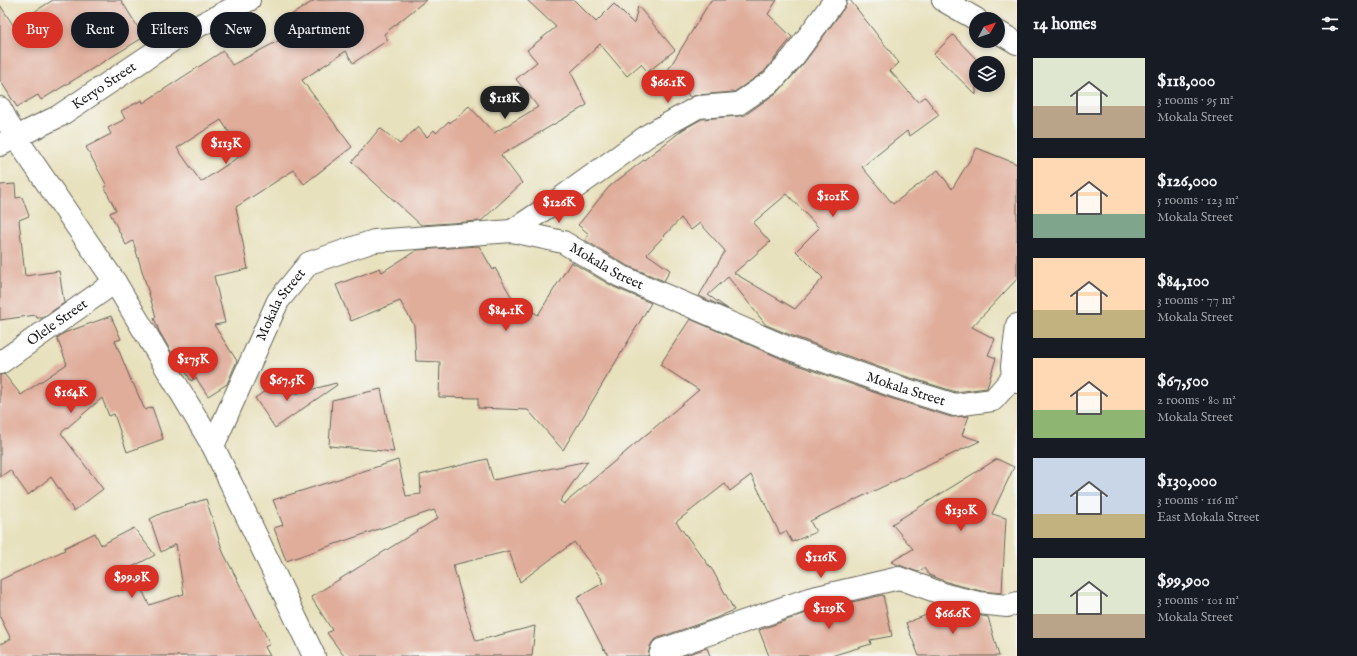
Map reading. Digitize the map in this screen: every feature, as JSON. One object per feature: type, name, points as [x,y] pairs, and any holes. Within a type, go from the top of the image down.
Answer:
[{"type":"street","name":"Keryo Street","points":[[8,141],[59,116],[179,36],[249,0]]},
{"type":"street","points":[[512,231],[562,198],[650,134],[698,107],[738,104],[772,81],[794,56],[835,0]]},
{"type":"street","points":[[943,0],[969,15]]},
{"type":"street","points":[[1005,36],[1017,43]]},
{"type":"street","points":[[0,108],[8,141],[115,282],[213,446],[314,656]]},
{"type":"street","name":"Mokala Street","points":[[213,446],[278,301],[309,263],[374,241],[512,231],[563,242],[620,276],[793,350],[894,386],[955,405],[993,400],[1015,380]]},
{"type":"street","name":"Olele Street","points":[[0,363],[115,282]]},
{"type":"street","points":[[1015,380],[1012,366],[1017,325]]},
{"type":"street","points":[[660,656],[662,650],[809,599],[899,578],[949,596],[978,603],[1007,606],[1017,603]]},
{"type":"building","points":[[53,0],[121,0],[128,12],[71,12],[71,48],[126,48],[41,100],[38,95],[17,107],[0,80],[0,5],[12,23],[12,48],[63,48],[63,12],[34,12]]},
{"type":"building","points":[[315,0],[426,0],[384,34],[388,40],[353,63],[346,51],[302,80],[352,147],[304,184],[294,170],[236,207],[248,269],[214,276],[225,323],[214,325],[237,361],[227,384],[208,396],[196,378],[191,381],[174,352],[172,353],[159,331],[133,241],[126,245],[110,213],[116,210],[104,187],[107,186],[86,147],[111,134],[108,128],[125,119],[121,111],[142,100],[143,103],[223,51],[232,65],[274,43],[274,48],[364,48],[364,12],[296,12]],"holes":[[[221,120],[243,154],[201,182],[177,148]]]},
{"type":"building","points":[[527,0],[574,0],[596,22],[614,4],[634,24],[638,6],[675,50],[648,72],[641,64],[627,76],[600,44],[571,72],[587,105],[501,155],[522,183],[481,221],[421,225],[352,162],[380,128],[400,144],[418,127],[427,137],[434,130],[436,133],[469,106],[494,133],[538,107],[516,79],[537,62],[527,50],[556,27]]},
{"type":"building","points":[[711,0],[777,0],[768,14],[792,37],[764,72],[734,92],[690,97],[668,70]]},
{"type":"building","points":[[847,0],[850,0],[899,63],[890,71],[918,102],[925,97],[939,115],[910,136],[907,131],[862,167],[893,204],[938,170],[952,189],[977,148],[1017,164],[1017,279],[972,327],[995,339],[988,355],[996,358],[987,388],[956,392],[898,374],[766,325],[728,277],[708,295],[728,309],[699,296],[725,251],[700,223],[691,230],[681,218],[647,254],[670,270],[664,281],[626,265],[585,240],[589,234],[578,225],[609,187],[684,129],[702,119],[745,115],[779,91],[804,63],[845,7]],"holes":[[[787,194],[819,228],[796,251],[823,278],[795,309],[734,273],[770,242],[753,223]]]},
{"type":"building","points":[[129,13],[137,26],[137,41],[129,46]]},
{"type":"building","points":[[953,35],[973,56],[969,56],[969,88],[934,54]]},
{"type":"building","points":[[15,184],[16,198],[22,197],[29,216],[19,220],[25,276],[59,271],[64,303],[42,318],[37,318],[36,315],[0,320],[0,185]]},
{"type":"building","points":[[479,246],[493,270],[495,268],[512,298],[538,315],[571,262],[614,287],[651,303],[563,450],[528,410],[478,408],[478,398],[439,397],[440,362],[416,361],[414,325],[400,301],[351,321],[336,285],[380,268],[382,272],[417,250]]},
{"type":"building","points":[[111,316],[121,339],[115,341],[132,383],[145,410],[152,407],[163,439],[127,452],[114,414],[109,416],[102,398],[61,433],[103,489],[74,511],[51,477],[28,495],[10,470],[0,477],[0,375],[4,374],[21,395],[67,364],[57,338],[64,333]]},
{"type":"building","points":[[690,319],[789,362],[890,398],[951,417],[969,416],[962,435],[980,441],[810,521],[816,532],[792,542],[786,531],[780,534],[751,475],[730,491],[725,484],[676,522],[713,571],[734,610],[716,618],[658,638],[653,641],[650,646],[648,656],[608,656],[605,649],[604,650],[577,598],[603,583],[601,580],[602,579],[574,542],[520,582],[509,551],[453,565],[476,641],[535,626],[532,656],[344,656],[327,633],[332,630],[311,597],[438,518],[434,510],[286,561],[274,528],[283,525],[273,500],[398,460],[406,496],[421,494],[420,475],[487,459],[493,480],[588,461],[560,501],[564,504],[699,390],[660,365]]},
{"type":"building","points":[[281,380],[291,395],[336,383],[337,385],[275,428],[255,398]]},
{"type":"building","points":[[381,389],[394,452],[329,446],[332,400]]},
{"type":"building","points":[[997,459],[1014,467],[992,514],[1006,518],[1002,593],[981,591],[953,584],[929,575],[924,568],[918,572],[891,562],[913,549],[892,524]]},
{"type":"building","points":[[206,499],[223,552],[270,644],[265,647],[270,656],[0,656],[0,644],[11,639],[0,617],[0,580],[65,550],[64,548],[95,533],[101,545],[134,528],[155,555],[132,567],[149,605],[184,594],[176,544],[161,552],[150,519],[162,513]]},
{"type":"building","points":[[883,595],[892,636],[870,640],[871,644],[831,656],[769,656],[759,630],[812,611]]},
{"type":"building","points":[[944,608],[988,617],[999,656],[919,656],[906,623]]},
{"type":"building","points":[[707,648],[710,656],[683,656]]}]
